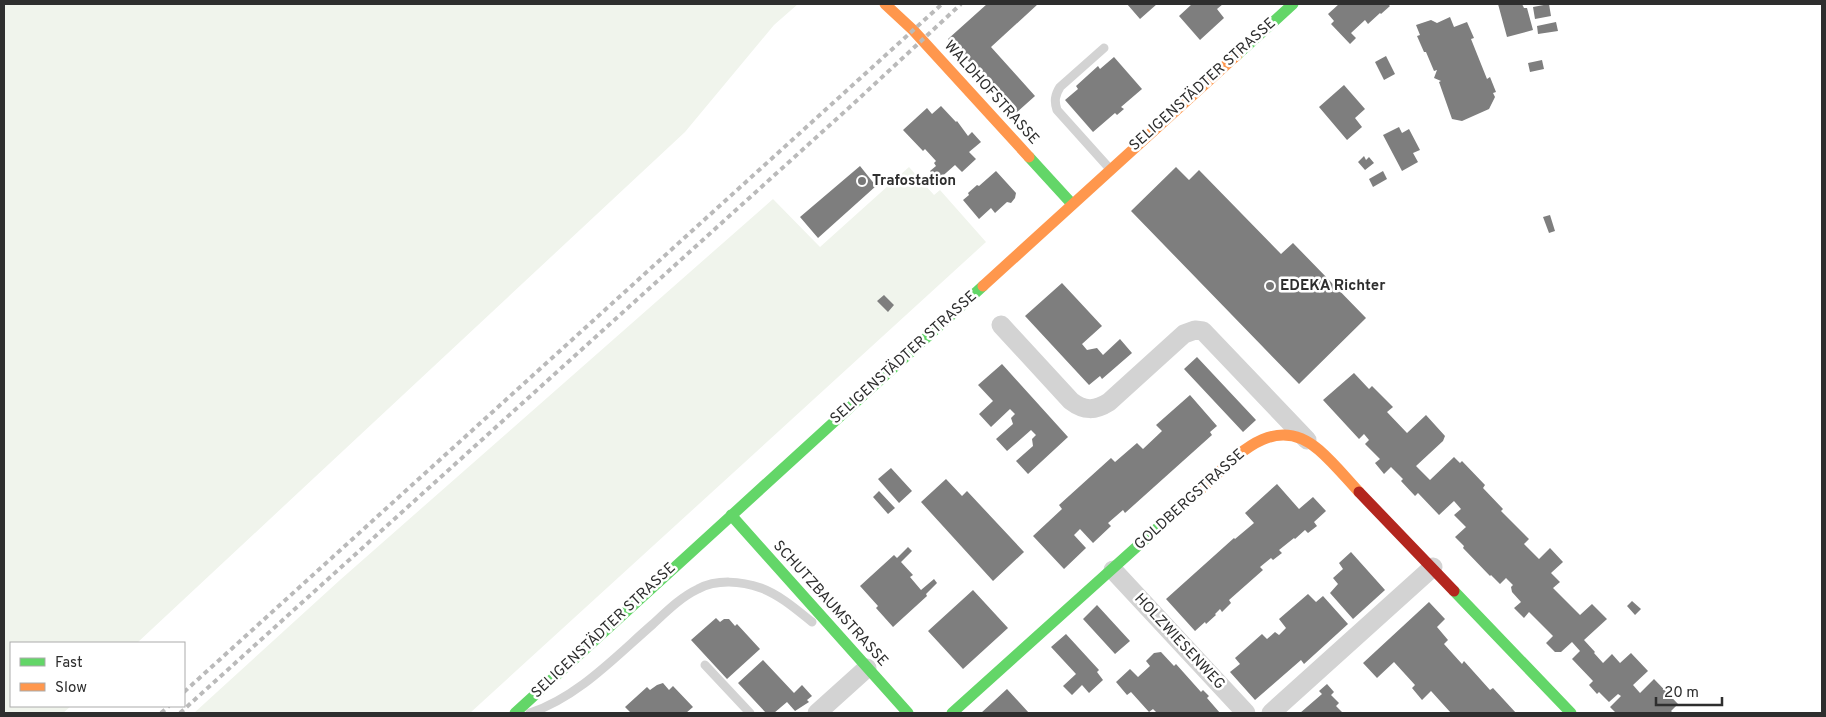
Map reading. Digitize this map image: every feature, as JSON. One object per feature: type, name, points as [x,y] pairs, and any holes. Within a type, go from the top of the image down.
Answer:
[{"type":"street","name":"WALDHOFSTRASSE","points":[[885,4],[913,30],[1072,204]]},
{"type":"street","name":"SELIGENSTÄDTER STRASSE","points":[[515,713],[1293,4]]},
{"type":"street","points":[[1001,325],[1071,401],[1087,410],[1100,408],[1109,402],[1184,334],[1195,330],[1203,332],[1307,440]]},
{"type":"street","name":"GOLDBERGSTRASSE","points":[[952,713],[1245,449],[1262,438],[1273,434],[1284,434],[1307,440],[1319,450],[1432,567],[1561,710]]},
{"type":"street","name":"SCHUTZBAUMSTRASSE","points":[[731,515],[908,713]]},
{"type":"street","points":[[1271,713],[1432,567]]},
{"type":"street","name":"HOLZWIESENWEG","points":[[1112,570],[1246,713]]},
{"type":"street","points":[[817,713],[862,662]]},
{"type":"lane","points":[[1104,48],[1060,87],[1054,103],[1057,110],[1111,169]]},
{"type":"lane","points":[[530,713],[545,708],[576,690],[682,598],[699,588],[714,583],[731,582],[747,584],[768,591],[796,610],[862,662]]},
{"type":"lane","points":[[705,665],[750,713]]},
{"type":"shaded area","points":[[4,4],[798,4],[774,25],[685,132],[138,642],[10,642],[10,707],[70,707],[63,713],[4,713]]},
{"type":"shaded area","points":[[909,167],[934,195],[940,190],[986,242],[470,713],[194,713],[340,580],[773,199],[820,247]]},
{"type":"building","points":[[987,4],[1038,4],[991,47],[1035,96],[1016,113],[948,39]]},
{"type":"building","points":[[1127,4],[1157,4],[1140,19]]},
{"type":"building","points":[[1192,4],[1223,4],[1217,9],[1224,18],[1200,40],[1179,16]]},
{"type":"building","points":[[1339,4],[1388,4],[1390,6],[1368,24],[1365,20],[1351,33],[1356,38],[1350,44],[1331,24],[1334,21],[1328,14]]},
{"type":"building","points":[[1498,4],[1522,4],[1524,8],[1527,8],[1533,30],[1507,37]]},
{"type":"building","points":[[1549,4],[1551,16],[1535,19],[1533,7]]},
{"type":"building","points":[[1450,17],[1454,27],[1467,22],[1474,38],[1471,39],[1487,79],[1490,77],[1496,92],[1493,93],[1495,97],[1489,109],[1462,121],[1452,119],[1439,82],[1441,81],[1434,78],[1437,70],[1434,71],[1417,36],[1420,35],[1416,25],[1431,20],[1437,23]]},
{"type":"building","points":[[1556,22],[1558,31],[1538,34],[1537,26]]},
{"type":"building","points":[[1386,56],[1395,74],[1384,80],[1375,62]]},
{"type":"building","points":[[1114,57],[1142,89],[1121,107],[1124,109],[1117,115],[1115,113],[1093,132],[1065,100],[1078,89],[1076,86],[1098,66],[1100,69]]},
{"type":"building","points":[[1542,60],[1544,69],[1530,72],[1528,63]]},
{"type":"building","points":[[1344,85],[1365,109],[1355,118],[1362,127],[1347,140],[1319,107]]},
{"type":"building","points":[[941,106],[957,121],[968,136],[972,132],[981,142],[969,152],[976,159],[962,172],[955,165],[938,180],[930,171],[936,166],[934,163],[936,161],[925,149],[923,151],[903,130],[927,108],[932,114]]},
{"type":"building","points":[[1399,127],[1402,133],[1409,129],[1420,150],[1413,153],[1418,162],[1402,171],[1383,135]]},
{"type":"building","points":[[1364,156],[1366,160],[1369,157],[1374,163],[1365,170],[1358,162]]},
{"type":"building","points":[[860,166],[876,186],[818,238],[800,217]]},
{"type":"building","name":"EDEKA Richter","points":[[1176,167],[1189,180],[1199,170],[1281,254],[1293,243],[1366,318],[1299,384],[1131,211]]},
{"type":"building","points":[[996,171],[1016,193],[1015,198],[1011,203],[1007,202],[995,213],[991,208],[979,219],[963,200],[977,185],[979,186]]},
{"type":"building","points":[[1383,171],[1387,179],[1373,187],[1369,179]]},
{"type":"building","points":[[1550,215],[1555,231],[1549,233],[1543,217]]},
{"type":"building","points":[[1062,283],[1102,326],[1082,344],[1087,350],[1097,348],[1103,355],[1120,339],[1132,353],[1102,379],[1100,376],[1089,385],[1025,316]]},
{"type":"building","points":[[884,295],[894,305],[888,312],[877,301]]},
{"type":"building","points":[[1197,357],[1256,420],[1243,432],[1184,369]]},
{"type":"building","points":[[1002,364],[1068,437],[1028,474],[1016,461],[1033,446],[1032,439],[1036,435],[1031,430],[1007,451],[996,439],[1013,424],[1011,418],[1015,414],[1010,409],[991,427],[979,414],[993,401],[978,385]]},
{"type":"building","points":[[1354,373],[1369,389],[1372,386],[1393,407],[1387,412],[1407,433],[1426,415],[1445,436],[1443,441],[1416,466],[1430,480],[1454,457],[1460,463],[1462,461],[1485,485],[1483,488],[1503,509],[1501,511],[1529,539],[1524,544],[1539,559],[1550,548],[1563,562],[1551,573],[1560,582],[1553,588],[1580,615],[1592,604],[1607,619],[1584,640],[1594,653],[1603,663],[1612,654],[1620,663],[1631,653],[1648,671],[1633,685],[1640,693],[1654,679],[1678,704],[1671,711],[1673,713],[1616,713],[1610,707],[1621,696],[1618,694],[1609,702],[1599,692],[1597,694],[1589,685],[1593,681],[1572,659],[1580,651],[1572,642],[1561,652],[1555,652],[1546,643],[1553,636],[1529,612],[1524,618],[1514,608],[1521,602],[1512,592],[1511,587],[1513,585],[1506,578],[1500,584],[1463,548],[1464,546],[1455,537],[1466,527],[1454,515],[1461,509],[1454,501],[1439,515],[1418,493],[1415,496],[1401,481],[1403,479],[1391,467],[1384,474],[1375,463],[1380,459],[1365,444],[1369,440],[1364,434],[1359,439],[1323,400]]},
{"type":"building","points":[[1190,395],[1217,426],[1210,432],[1212,435],[1125,513],[1123,510],[1108,523],[1111,526],[1093,543],[1080,529],[1074,535],[1086,548],[1064,569],[1033,536],[1062,509],[1059,505],[1111,458],[1115,462],[1137,443],[1143,449],[1162,431],[1156,425]]},
{"type":"building","points":[[891,468],[912,491],[899,503],[878,479]]},
{"type":"building","points":[[946,479],[962,496],[967,491],[1024,552],[993,581],[921,502]]},
{"type":"building","points":[[1277,484],[1299,509],[1313,497],[1326,511],[1314,522],[1317,526],[1308,533],[1305,530],[1279,550],[1282,553],[1273,560],[1271,558],[1260,567],[1263,570],[1229,600],[1231,603],[1222,612],[1220,609],[1206,624],[1205,622],[1195,631],[1166,599],[1234,538],[1254,523],[1245,513]]},
{"type":"building","points":[[879,491],[895,508],[888,514],[873,497]]},
{"type":"building","points":[[908,547],[912,551],[901,562],[913,575],[910,577],[921,590],[934,579],[937,583],[926,594],[927,596],[893,627],[860,586],[894,555],[897,558]]},
{"type":"building","points":[[1351,552],[1385,590],[1353,619],[1330,593],[1338,584],[1333,578],[1343,569],[1339,563]]},
{"type":"building","points":[[973,590],[1008,628],[963,669],[928,631]]},
{"type":"building","points":[[1308,594],[1316,602],[1323,596],[1348,624],[1304,664],[1301,660],[1255,700],[1230,672],[1240,664],[1235,658],[1262,634],[1267,639],[1275,632],[1279,635],[1286,628],[1279,619]]},
{"type":"building","points":[[1632,601],[1641,609],[1635,615],[1627,606]]},
{"type":"building","points":[[1429,602],[1445,619],[1437,627],[1448,640],[1444,644],[1462,664],[1464,661],[1490,690],[1493,688],[1516,713],[1451,713],[1431,691],[1422,700],[1412,688],[1415,685],[1394,662],[1377,678],[1363,663]]},
{"type":"building","points":[[1097,605],[1130,641],[1115,654],[1083,619]]},
{"type":"building","points":[[716,618],[720,622],[724,619],[729,619],[735,626],[737,624],[760,649],[727,679],[691,640]]},
{"type":"building","points":[[1066,634],[1099,670],[1097,672],[1103,680],[1089,693],[1082,685],[1072,695],[1063,686],[1076,674],[1051,647]]},
{"type":"building","points":[[1161,652],[1174,666],[1176,664],[1201,692],[1203,690],[1209,696],[1207,698],[1220,713],[1157,713],[1153,709],[1149,712],[1131,692],[1127,695],[1116,682],[1130,669],[1138,677],[1150,666],[1146,661],[1154,653]]},
{"type":"building","points":[[763,660],[794,693],[802,685],[812,696],[807,700],[809,702],[795,711],[787,702],[774,713],[766,713],[738,683]]},
{"type":"building","points":[[663,683],[669,690],[673,686],[693,707],[686,713],[631,713],[625,707],[647,687],[650,690]]},
{"type":"building","points":[[1327,684],[1334,692],[1331,695],[1339,703],[1336,706],[1343,713],[1300,713],[1322,694],[1319,691]]},
{"type":"building","points":[[1007,689],[1029,713],[981,713]]},
{"type":"railway","points":[[185,691],[942,4]]},
{"type":"railway","points":[[180,713],[852,105],[961,4]]},
{"type":"railway","points":[[161,713],[168,707]]},
{"type":"traffic: fast","points":[[1237,55],[1293,4]]},
{"type":"traffic: fast","points":[[1029,157],[1072,204]]},
{"type":"traffic: fast","points":[[515,713],[983,286]]},
{"type":"traffic: fast","points":[[952,713],[1201,489]]},
{"type":"traffic: fast","points":[[731,515],[908,713]]},
{"type":"traffic: fast","points":[[1454,591],[1571,713]]},
{"type":"traffic: slow","points":[[885,4],[913,30],[1029,157]]},
{"type":"traffic: slow","points":[[983,286],[1237,55]]},
{"type":"traffic: slow","points":[[1201,489],[1255,443],[1270,437],[1286,435],[1302,439],[1319,450],[1359,492]]},
{"type":"traffic: jam","points":[[1359,492],[1454,591]]},
{"type":"place","name":"Trafostation","points":[[862,181]]},
{"type":"place","name":"EDEKA Richter","points":[[1270,286]]}]
